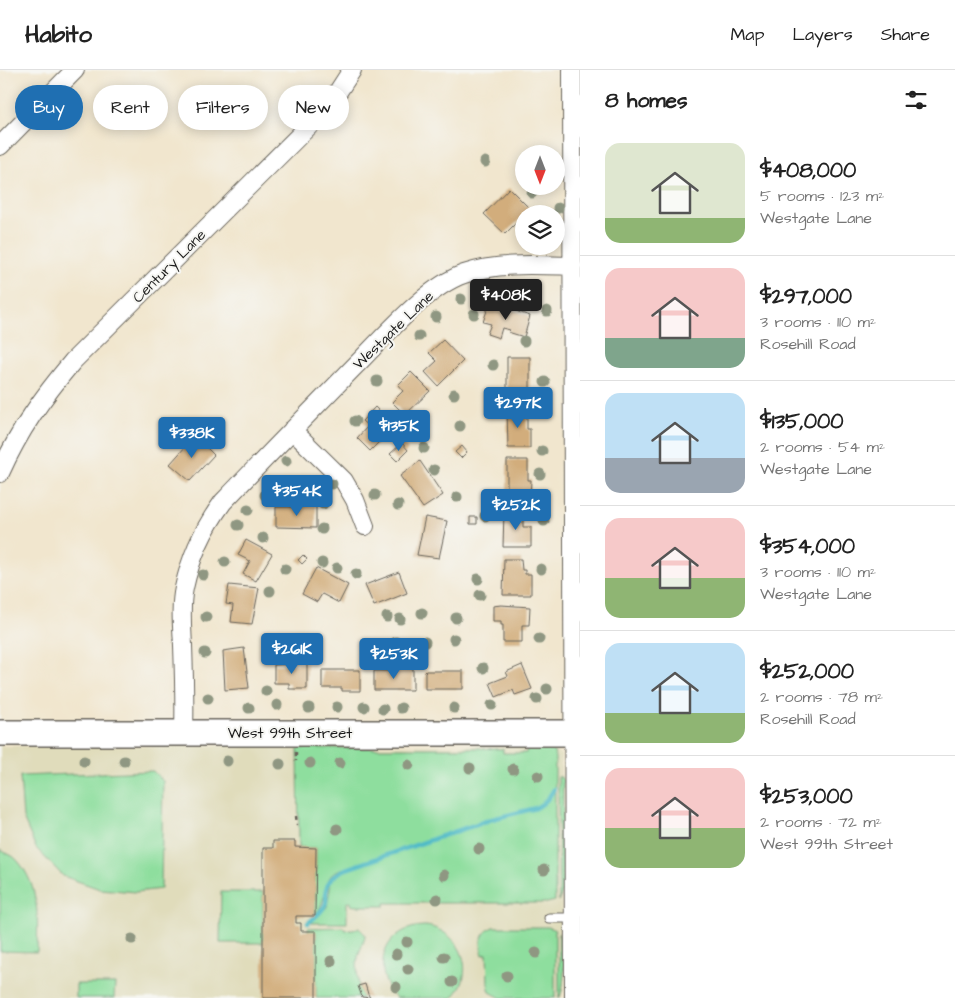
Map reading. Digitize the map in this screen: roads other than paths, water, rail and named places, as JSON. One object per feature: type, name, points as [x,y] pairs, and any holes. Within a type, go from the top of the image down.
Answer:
[{"type":"street","points":[[0,146],[75,70]]},
{"type":"street","name":"Century Lane","points":[[0,473],[12,446],[51,386],[328,107],[352,70]]},
{"type":"street","points":[[572,70],[576,233],[573,266],[577,524],[575,716],[577,863],[574,918],[574,998]]},
{"type":"street","name":"Westgate Lane","points":[[184,733],[182,612],[184,589],[192,557],[209,521],[223,502],[386,335],[434,290],[463,274],[489,268],[529,265],[573,266]]},
{"type":"street","points":[[292,430],[344,480],[355,500],[365,526]]},
{"type":"street","name":"West 99th Street","points":[[0,733],[576,733]]},
{"type":"lane","points":[[549,918],[574,918]]},
{"type":"waterway","points":[[308,923],[324,908],[328,884],[335,875],[342,871],[492,819],[536,808],[546,800],[554,789]]}]
